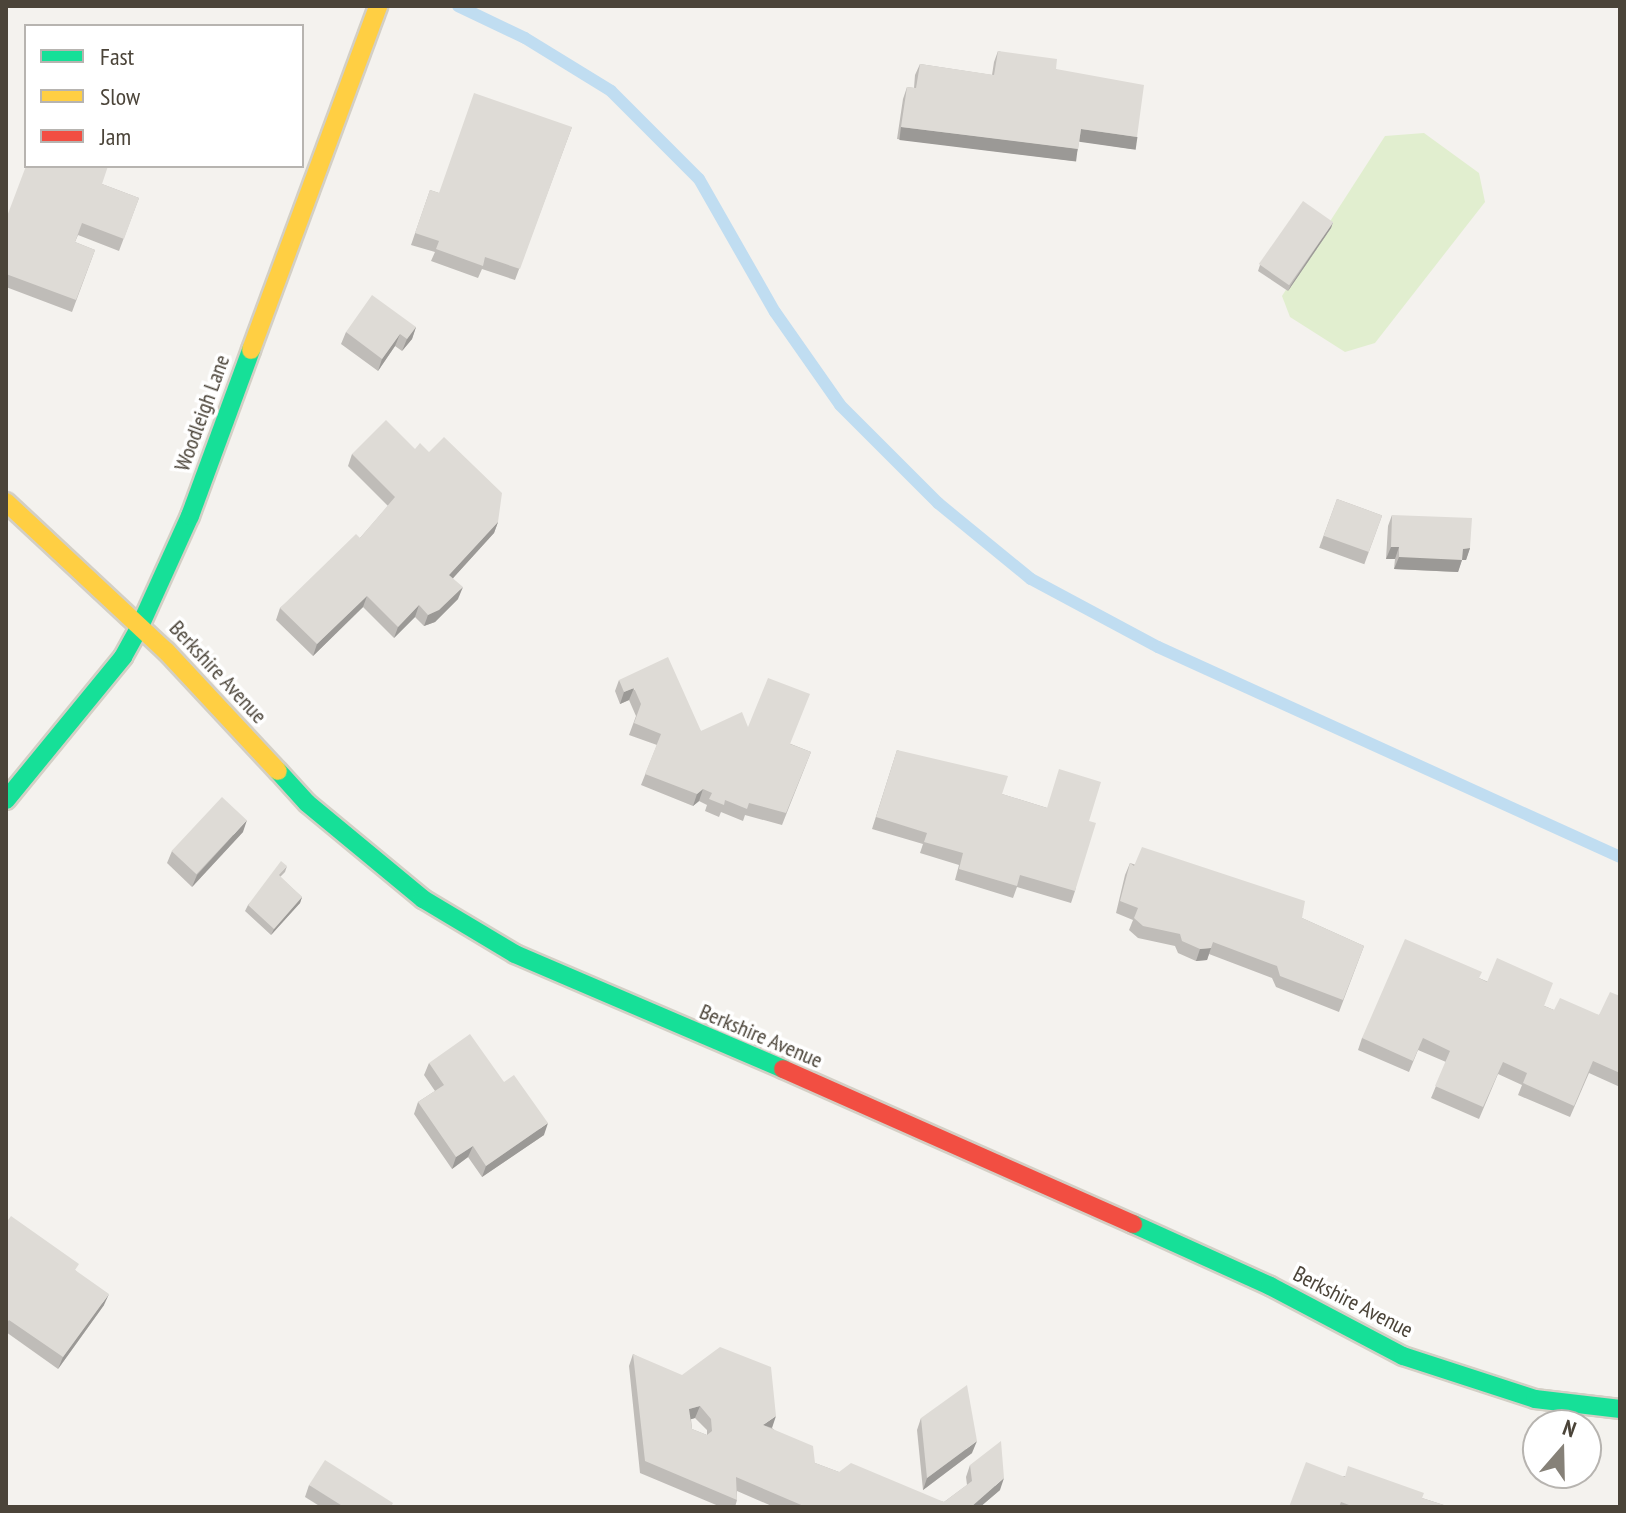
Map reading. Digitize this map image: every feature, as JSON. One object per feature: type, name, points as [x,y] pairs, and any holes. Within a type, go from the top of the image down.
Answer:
[{"type":"street","name":"Woodleigh Lane","points":[[6,800],[123,657],[140,626],[190,516],[378,6]]},
{"type":"street","name":"Berkshire Avenue","points":[[6,502],[140,626],[307,803],[423,899],[533,964],[992,1159],[1270,1286],[1403,1356],[1535,1399],[1620,1409]]},
{"type":"green space","points":[[1424,133],[1479,173],[1485,202],[1375,343],[1345,352],[1290,317],[1282,296],[1385,136]]},
{"type":"building","points":[[998,51],[1057,59],[1056,69],[1144,85],[1137,137],[1081,129],[1078,149],[901,127],[907,87],[916,88],[920,64],[994,75]]},
{"type":"building","points":[[474,93],[572,127],[520,269],[485,257],[483,266],[436,249],[439,241],[415,233],[430,190],[439,193]]},
{"type":"building","points":[[25,168],[107,168],[102,184],[139,198],[124,239],[82,223],[75,242],[95,250],[76,300],[6,274],[6,219]]},
{"type":"building","points":[[1303,201],[1333,222],[1289,285],[1259,264]]},
{"type":"building","points":[[372,295],[416,327],[407,339],[400,334],[382,359],[346,332]]},
{"type":"building","points":[[386,420],[415,449],[420,443],[429,452],[444,437],[502,493],[498,522],[449,575],[463,587],[439,610],[428,615],[419,605],[398,627],[367,596],[317,644],[280,608],[356,534],[360,538],[395,497],[352,454]]},
{"type":"building","points":[[1337,499],[1382,515],[1369,552],[1324,536]]},
{"type":"building","points":[[1392,515],[1472,518],[1470,548],[1463,549],[1462,560],[1399,557],[1399,547],[1391,547]]},
{"type":"building","points":[[668,657],[701,731],[742,712],[748,727],[768,678],[810,694],[790,744],[811,752],[786,813],[749,803],[747,809],[725,800],[724,805],[709,799],[712,793],[703,789],[697,794],[645,774],[661,734],[634,723],[641,704],[634,688],[624,692],[619,680]]},
{"type":"building","points":[[897,750],[1008,776],[1002,794],[1047,808],[1059,769],[1101,782],[1089,821],[1096,823],[1075,891],[1020,875],[1017,886],[959,869],[963,853],[924,842],[927,833],[876,817]]},
{"type":"building","points":[[222,797],[247,820],[196,874],[172,851]]},
{"type":"building","points":[[1142,847],[1305,901],[1302,918],[1364,946],[1343,1000],[1280,976],[1277,966],[1213,942],[1211,948],[1200,949],[1182,941],[1180,934],[1143,926],[1134,918],[1138,908],[1120,901],[1130,863],[1134,866]]},
{"type":"building","points":[[281,861],[287,866],[279,875],[302,897],[274,929],[248,905]]},
{"type":"building","points":[[1405,939],[1482,972],[1479,978],[1487,982],[1497,958],[1553,983],[1544,1006],[1554,1010],[1560,998],[1599,1015],[1610,992],[1620,996],[1620,1073],[1593,1061],[1574,1106],[1523,1083],[1527,1073],[1503,1062],[1483,1107],[1435,1086],[1450,1051],[1423,1038],[1413,1061],[1362,1038]]},
{"type":"building","points":[[470,1034],[504,1082],[514,1075],[548,1123],[486,1166],[473,1146],[456,1157],[418,1102],[444,1085],[429,1063]]},
{"type":"building","points":[[11,1216],[79,1264],[75,1270],[109,1294],[63,1357],[9,1320],[6,1324],[6,1223]]},
{"type":"building","points":[[720,1347],[771,1367],[776,1416],[763,1425],[813,1446],[815,1463],[839,1472],[851,1463],[944,1502],[972,1481],[970,1465],[1001,1441],[1004,1478],[971,1507],[806,1507],[736,1477],[737,1500],[645,1461],[633,1354],[682,1375]],"holes":[[[700,1406],[711,1419],[712,1431],[707,1435],[692,1429],[689,1409]]]},
{"type":"building","points":[[967,1385],[977,1441],[927,1478],[921,1418]]},
{"type":"building","points":[[325,1460],[393,1503],[391,1507],[344,1507],[309,1485]]},
{"type":"building","points":[[1306,1462],[1345,1477],[1348,1466],[1424,1493],[1422,1498],[1450,1507],[1348,1507],[1341,1502],[1339,1507],[1289,1507]]},
{"type":"waterway","points":[[458,6],[525,38],[611,91],[699,179],[775,312],[840,405],[938,503],[1031,579],[1158,647],[1620,857]]},
{"type":"traffic: fast","points":[[6,800],[123,657],[140,626],[190,516],[251,350]]},
{"type":"traffic: fast","points":[[278,771],[307,803],[423,899],[515,954],[783,1069]]},
{"type":"traffic: fast","points":[[1133,1224],[1270,1286],[1403,1356],[1535,1399],[1620,1409]]},
{"type":"traffic: slow","points":[[251,350],[378,6]]},
{"type":"traffic: slow","points":[[6,502],[166,651],[278,771]]},
{"type":"traffic: jam","points":[[783,1069],[1133,1224]]}]
